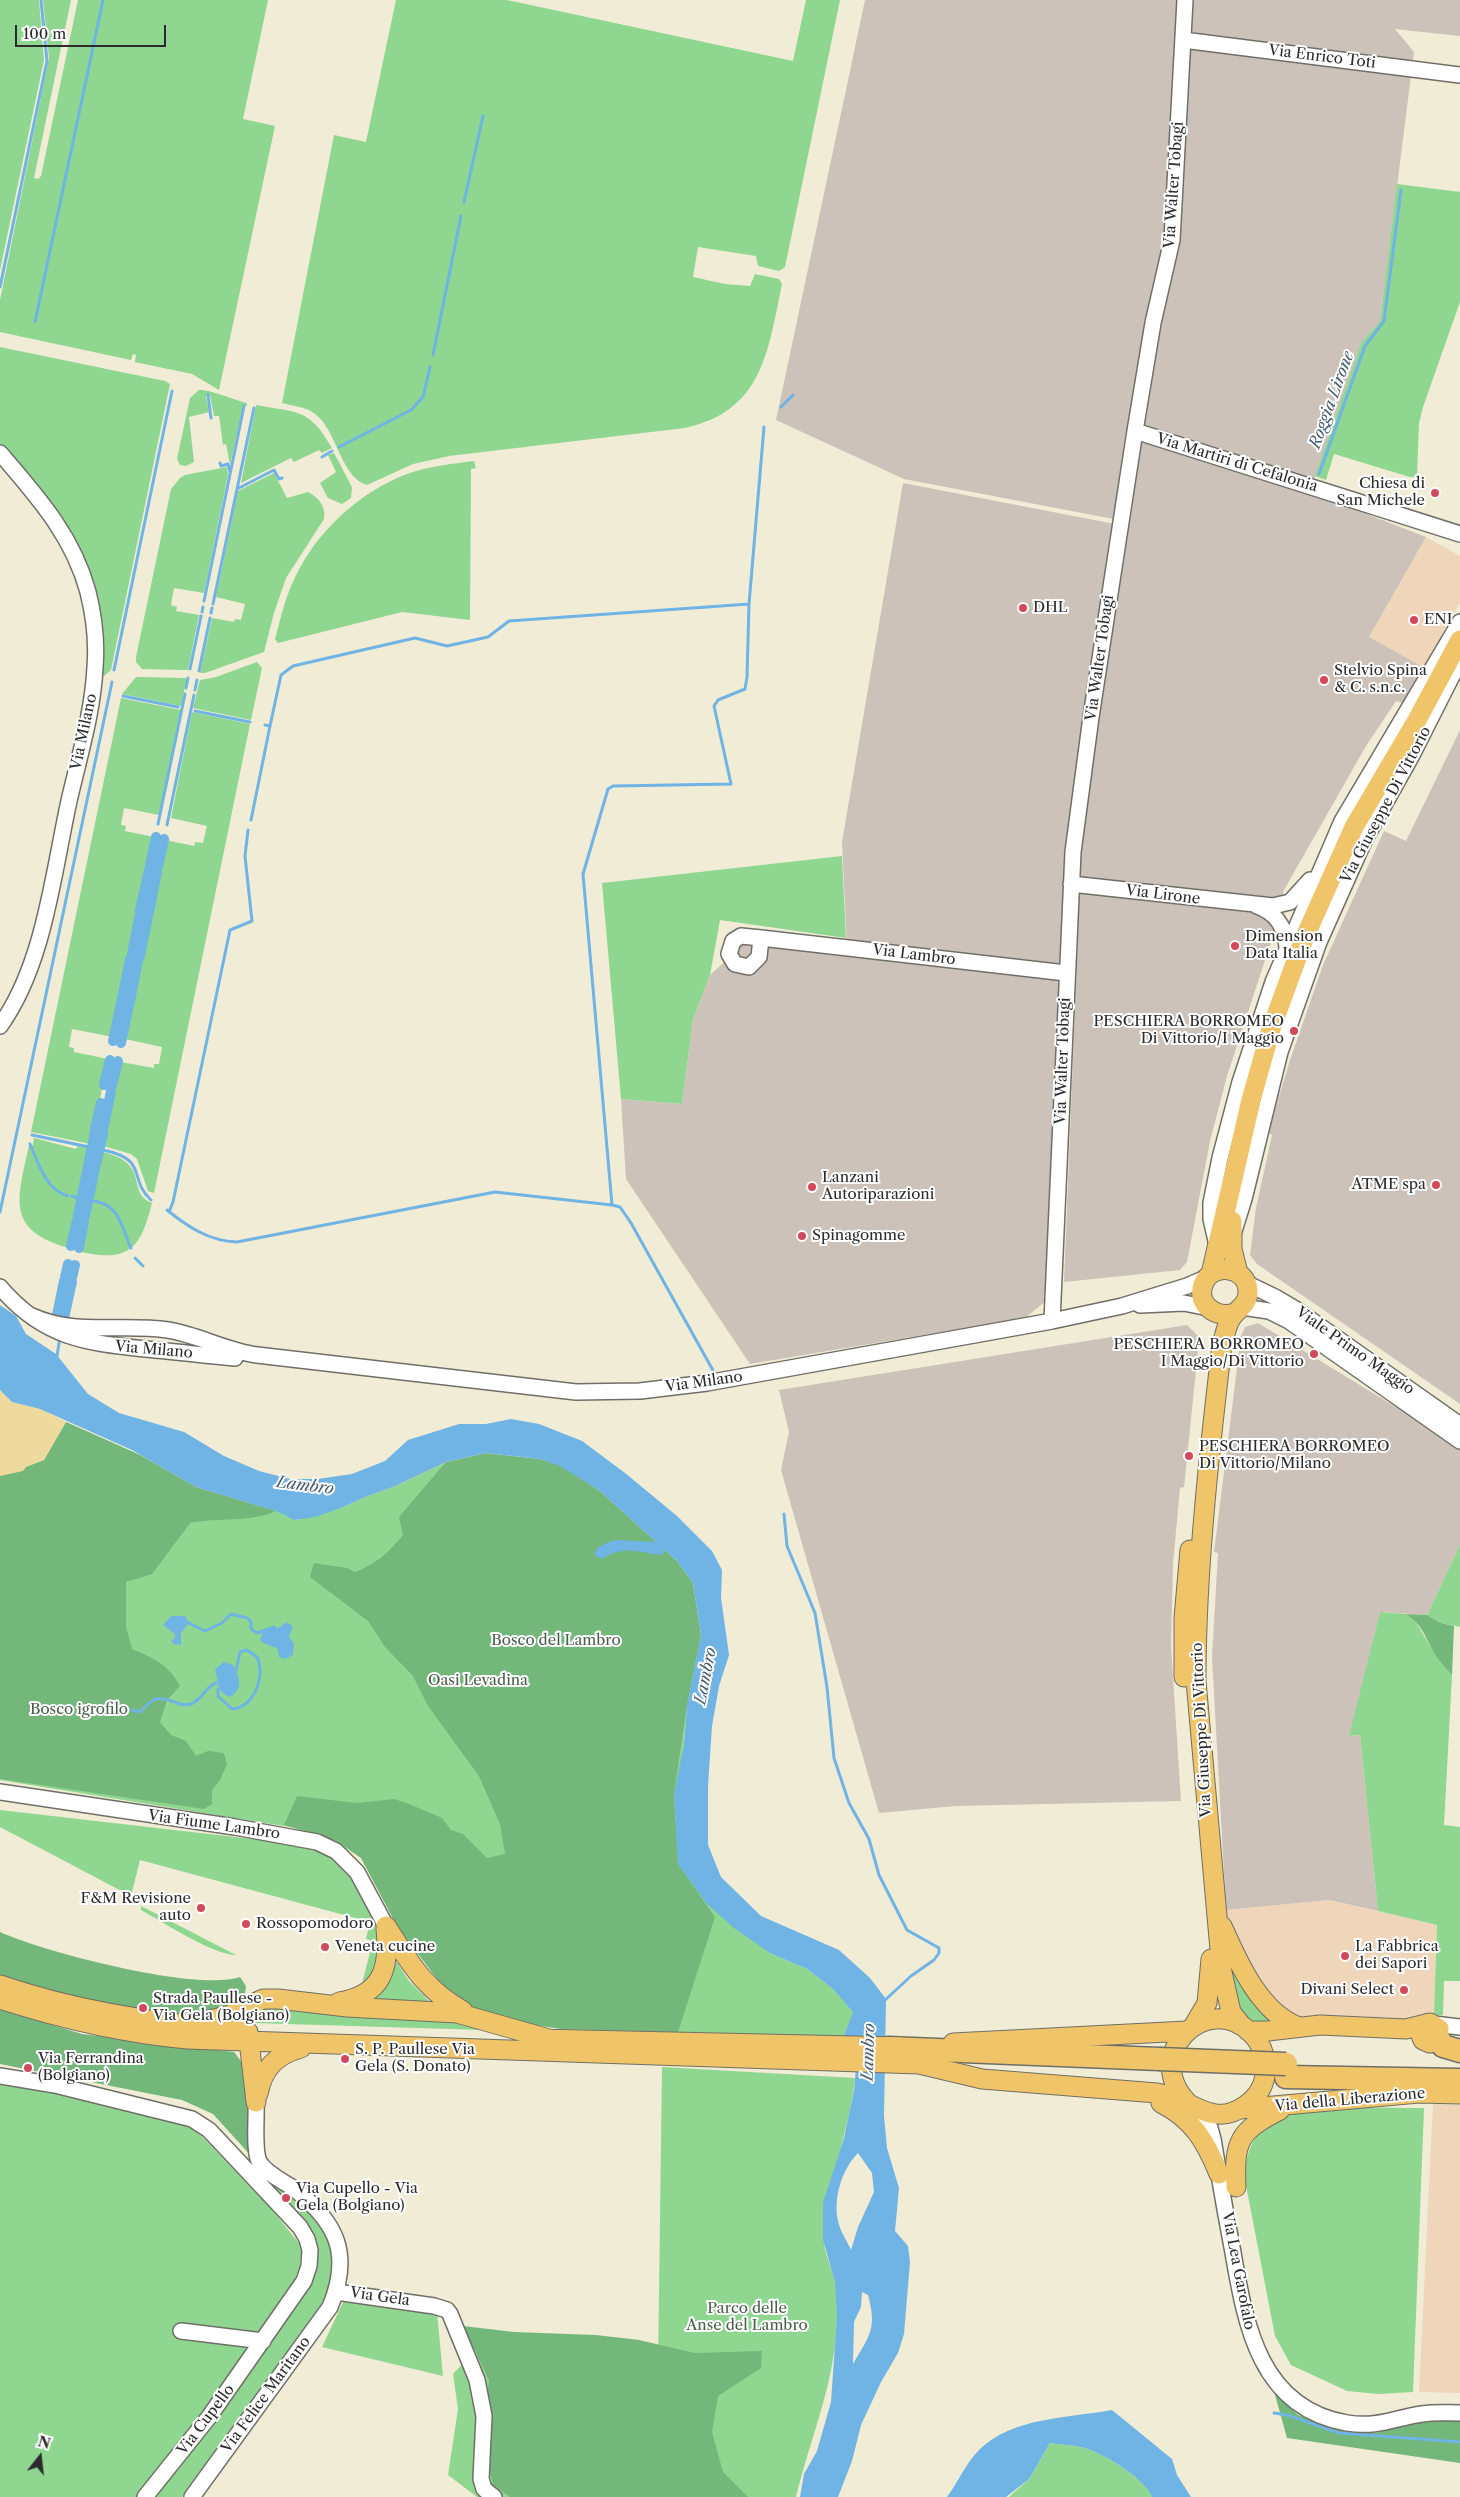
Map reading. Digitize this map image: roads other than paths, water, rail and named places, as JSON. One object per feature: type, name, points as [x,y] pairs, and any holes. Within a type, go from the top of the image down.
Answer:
[{"type":"highway","points":[[1431,2033],[1443,2046],[1460,2051]]},
{"type":"highway","points":[[888,2056],[1158,2065]]},
{"type":"highway","points":[[919,2064],[1460,2067]]},
{"type":"highway","points":[[1279,2067],[1460,2080]]},
{"type":"main road","name":"Via Giuseppe Di Vittorio","points":[[1195,2108],[1176,2088],[1171,2064],[1175,2047],[1190,2029],[1207,2002],[1211,1958],[1189,1740],[1183,1639],[1212,1344],[1210,1309],[1202,1293],[1225,1244],[1232,1178],[1251,1100],[1271,1029],[1304,939],[1347,839],[1460,640]]},
{"type":"main road","name":"Via Giuseppe Di Vittorio","points":[[1416,720],[1460,661]]},
{"type":"main road","name":"Via Giuseppe Di Vittorio","points":[[1225,1244],[1242,1278],[1248,1296],[1228,1323],[1222,1345],[1196,1634],[1196,1681],[1222,1972],[1227,1998],[1232,2012],[1279,2067]]},
{"type":"main road","points":[[1210,1275],[1225,1269],[1242,1278]]},
{"type":"main road","points":[[1210,1309],[1223,1315],[1239,1310]]},
{"type":"main road","points":[[1217,1913],[1261,1999],[1279,2017],[1306,2026]]},
{"type":"main road","points":[[323,2004],[352,2000],[367,1993],[376,1984],[387,1960],[386,1926]]},
{"type":"main road","points":[[386,1926],[411,1966],[424,1982],[444,2000],[473,2016]]},
{"type":"main road","points":[[0,1985],[95,2012],[190,2026],[248,2037],[314,2045],[848,2054]]},
{"type":"main road","points":[[190,2026],[230,2015],[256,2002],[270,1998],[473,2016],[552,2040]]},
{"type":"main road","points":[[0,1999],[75,2021],[116,2030],[178,2038],[552,2040],[888,2056],[982,2079],[1082,2086],[1138,2095],[1176,2111],[1197,2129],[1205,2140],[1219,2174]]},
{"type":"main road","points":[[256,2002],[250,2013],[248,2037],[256,2102]]},
{"type":"main road","points":[[888,2056],[998,2039],[1135,2035],[1190,2029],[1219,2020],[1245,2028],[1268,2031],[1306,2026],[1406,2029],[1431,2033]]},
{"type":"main road","points":[[1240,2109],[1250,2102],[1261,2088],[1264,2078],[1279,2067],[1276,2045],[1306,2026]]},
{"type":"main road","points":[[256,2102],[260,2082],[274,2060],[281,2054],[314,2045]]},
{"type":"main road","name":"Via della Liberazione","points":[[1082,2086],[1157,2093],[1176,2098],[1195,2108],[1223,2114],[1240,2109],[1419,2093],[1460,2094]]},
{"type":"main road","points":[[1236,2187],[1235,2159],[1241,2139],[1260,2120],[1291,2104]]},
{"type":"street","name":"Via Walter Tobagi","points":[[1052,1321],[1071,884],[1087,746],[1135,431],[1153,323],[1172,240],[1185,0]]},
{"type":"street","name":"Via Enrico Toti","points":[[1183,40],[1460,75]]},
{"type":"street","name":"Via Martiri di Cefalonia","points":[[1135,431],[1458,534]]},
{"type":"street","name":"Via Milano","points":[[0,453],[50,513],[70,545],[88,590],[96,647],[92,694],[37,950],[18,997],[0,1026]]},
{"type":"street","name":"Via Giuseppe Di Vittorio","points":[[1460,622],[1354,799],[1324,858],[1287,947],[1248,1056],[1220,1158],[1211,1203],[1212,1228],[1225,1244],[1244,1199],[1280,1052],[1319,942],[1365,839],[1417,747],[1460,661]]},
{"type":"street","name":"Via Lirone","points":[[1071,884],[1256,906],[1273,906],[1290,902],[1304,889],[1324,858]]},
{"type":"street","name":"Via Lirone","points":[[1256,906],[1267,910],[1280,923],[1285,932],[1287,947]]},
{"type":"street","name":"Via Lambro","points":[[761,938],[1066,973]]},
{"type":"street","name":"Via Milano","points":[[32,1316],[50,1323],[80,1328],[142,1327],[172,1330],[233,1351],[282,1358],[576,1392],[640,1391],[707,1383],[1052,1321],[1122,1306],[1187,1286],[1210,1275]]},
{"type":"street","name":"Viale Primo Maggio","points":[[1242,1278],[1296,1310],[1460,1425]]},
{"type":"street","name":"Via Milano","points":[[0,1287],[32,1316],[65,1336],[96,1344],[236,1359],[282,1358]]},
{"type":"street","name":"Via Milano","points":[[1122,1306],[1184,1303],[1210,1309]]},
{"type":"street","name":"Viale Primo Maggio","points":[[1239,1310],[1269,1311],[1289,1321],[1460,1440]]},
{"type":"street","name":"Via Fiume Lambro","points":[[0,1792],[235,1827],[317,1842],[336,1851],[357,1872],[386,1926]]},
{"type":"street","points":[[1431,2033],[1445,2033],[1460,2028]]},
{"type":"street","name":"Via Cupello","points":[[0,2076],[55,2085],[192,2119],[209,2130],[265,2188],[300,2226],[307,2239],[310,2257],[304,2281],[209,2417],[145,2497]]},
{"type":"street","name":"Via Gela","points":[[256,2102],[257,2151],[260,2163],[294,2189],[322,2216],[338,2240],[341,2264],[336,2292],[434,2306],[447,2310],[450,2314],[477,2380],[484,2416],[481,2479],[484,2489],[494,2497]]},
{"type":"street","name":"Via Lea Garofalo","points":[[1195,2108],[1210,2128],[1241,2298],[1250,2333],[1267,2370],[1283,2390],[1306,2408],[1348,2423],[1376,2424],[1421,2414],[1460,2413]]},
{"type":"street","name":"Via Felice Maritano","points":[[192,2497],[330,2307],[336,2292]]},
{"type":"street","points":[[182,2331],[263,2341]]},
{"type":"water","name":"Lambro","points":[[0,1305],[16,1316],[26,1334],[56,1354],[88,1394],[119,1413],[184,1432],[224,1456],[259,1471],[290,1479],[318,1479],[352,1474],[385,1461],[408,1440],[459,1424],[486,1424],[511,1419],[539,1424],[582,1441],[625,1473],[677,1516],[712,1551],[722,1570],[721,1598],[729,1655],[719,1686],[712,1726],[708,1786],[708,1845],[721,1877],[761,1916],[839,1950],[870,1978],[886,1999],[884,2116],[887,2148],[899,2188],[895,2231],[908,2246],[910,2262],[904,2334],[898,2353],[881,2382],[861,2425],[852,2461],[838,2497],[800,2497],[804,2474],[817,2451],[831,2402],[837,2316],[835,2282],[823,2240],[823,2203],[844,2138],[854,2090],[857,2058],[844,2036],[853,2012],[833,1989],[807,1969],[770,1953],[734,1928],[707,1904],[678,1864],[674,1794],[684,1744],[687,1706],[701,1635],[693,1583],[676,1560],[664,1549],[663,1554],[660,1555],[627,1551],[617,1552],[602,1559],[594,1555],[598,1547],[614,1540],[656,1542],[600,1491],[560,1466],[540,1459],[486,1453],[446,1462],[393,1487],[341,1508],[315,1517],[294,1520],[276,1511],[196,1487],[132,1450],[40,1409],[12,1402],[0,1390]],"holes":[[[858,2153],[872,2173],[874,2192],[858,2227],[851,2250],[839,2225],[837,2203],[843,2175]],[[862,2292],[868,2295],[872,2324],[868,2338],[853,2364],[854,2322],[861,2307]]]},
{"type":"water","points":[[171,1616],[185,1616],[189,1623],[181,1633],[181,1645],[174,1644],[171,1641],[175,1638],[175,1634],[163,1625]]},
{"type":"water","points":[[287,1622],[293,1627],[289,1637],[294,1643],[293,1655],[285,1659],[279,1657],[277,1648],[263,1643],[260,1639],[264,1630],[274,1627],[278,1628]]},
{"type":"water","points":[[224,1662],[233,1665],[239,1679],[237,1691],[230,1697],[225,1695],[218,1686],[215,1669]]},
{"type":"water","points":[[1112,2410],[1172,2459],[1177,2475],[1191,2497],[1152,2497],[1142,2483],[1134,2476],[1096,2452],[1074,2446],[1050,2443],[1029,2479],[1006,2497],[947,2497],[970,2461],[992,2439],[1024,2425],[1060,2417]]},
{"type":"waterway","points":[[0,287],[47,61],[41,0]]},
{"type":"waterway","points":[[35,322],[103,0]]},
{"type":"waterway","points":[[464,202],[483,116]]},
{"type":"waterway","name":"Roggia Lirone","points":[[1319,474],[1365,346],[1384,321],[1401,190]]},
{"type":"waterway","points":[[433,355],[461,216]]},
{"type":"waterway","points":[[339,447],[411,410],[423,397],[430,367]]},
{"type":"waterway","points":[[114,670],[172,391]]},
{"type":"waterway","points":[[208,395],[211,418]]},
{"type":"waterway","points":[[781,407],[793,395]]},
{"type":"waterway","points":[[204,601],[244,406]]},
{"type":"waterway","points":[[213,604],[254,408]]},
{"type":"waterway","points":[[612,1205],[583,874],[608,789],[613,786],[731,784],[714,706],[718,700],[745,689],[749,604],[764,427]]},
{"type":"waterway","points":[[322,457],[332,451]]},
{"type":"waterway","points":[[220,463],[221,466],[228,464],[230,472]]},
{"type":"waterway","points":[[237,489],[274,470],[279,479],[282,478]]},
{"type":"waterway","points":[[270,726],[281,675],[293,666],[415,638],[447,646],[488,637],[509,621],[749,604]]},
{"type":"waterway","points":[[202,612],[203,607]]},
{"type":"waterway","points":[[211,613],[212,608]]},
{"type":"waterway","points":[[190,669],[201,616]]},
{"type":"waterway","points":[[199,671],[210,618]]},
{"type":"waterway","points":[[186,688],[188,678]]},
{"type":"waterway","points":[[195,690],[197,680]]},
{"type":"waterway","points":[[0,1212],[112,682]]},
{"type":"waterway","points":[[158,824],[185,694]]},
{"type":"waterway","points":[[167,825],[194,695]]},
{"type":"waterway","points":[[123,696],[178,707]]},
{"type":"waterway","points":[[195,711],[250,722]]},
{"type":"waterway","points":[[251,820],[270,726],[265,725]]},
{"type":"waterway","points":[[169,1212],[173,1202],[230,930],[252,921],[245,856],[248,830]]},
{"type":"waterway","points":[[150,865],[156,837]]},
{"type":"waterway","points":[[158,867],[164,839]]},
{"type":"waterway","points":[[140,910],[149,870]]},
{"type":"waterway","points":[[149,912],[157,872]]},
{"type":"waterway","points":[[132,954],[140,914]]},
{"type":"waterway","points":[[140,956],[148,916]]},
{"type":"waterway","points":[[122,999],[130,959]]},
{"type":"waterway","points":[[130,1001],[138,961]]},
{"type":"waterway","points":[[113,1041],[121,1003]]},
{"type":"waterway","points":[[121,1043],[129,1005]]},
{"type":"waterway","points":[[104,1085],[110,1060]]},
{"type":"waterway","points":[[112,1086],[118,1061]]},
{"type":"waterway","points":[[103,1130],[111,1091]]},
{"type":"waterway","points":[[95,1129],[101,1103]]},
{"type":"waterway","points":[[87,1171],[95,1132]]},
{"type":"waterway","points":[[94,1173],[103,1134]]},
{"type":"waterway","points":[[32,1135],[89,1147]]},
{"type":"waterway","points":[[30,1144],[48,1182],[60,1193],[68,1196]]},
{"type":"waterway","points":[[103,1150],[118,1154],[133,1164],[140,1184],[151,1200]]},
{"type":"waterway","points":[[78,1215],[86,1176]]},
{"type":"waterway","points":[[85,1216],[93,1178]]},
{"type":"waterway","points":[[167,1210],[199,1232],[217,1239],[237,1242],[495,1192],[620,1207],[631,1223],[715,1374]]},
{"type":"waterway","points":[[72,1196],[78,1198]]},
{"type":"waterway","points":[[94,1201],[103,1203],[114,1212],[122,1225],[131,1248]]},
{"type":"waterway","points":[[71,1246],[77,1220]]},
{"type":"waterway","points":[[79,1248],[84,1221]]},
{"type":"waterway","points":[[135,1258],[143,1266]]},
{"type":"waterway","points":[[65,1277],[68,1264]]},
{"type":"waterway","points":[[72,1278],[75,1265]]},
{"type":"waterway","points":[[57,1315],[64,1281]]},
{"type":"waterway","points":[[64,1318],[72,1282]]},
{"type":"waterway","points":[[57,1356],[60,1337]]},
{"type":"waterway","points":[[784,1514],[787,1546],[815,1613],[827,1687],[834,1758],[849,1803],[869,1839],[879,1875],[907,1930],[939,1948],[939,1953],[934,1960],[911,1976],[883,2002]]},
{"type":"waterway","points":[[189,1623],[205,1631],[222,1623],[231,1614],[247,1618],[251,1622],[251,1629],[257,1633],[274,1627]]},
{"type":"waterway","points":[[218,1689],[218,1696],[232,1709],[246,1703],[252,1697],[259,1682],[260,1673],[257,1657],[247,1650],[240,1652],[236,1671]]},
{"type":"waterway","points":[[132,1710],[140,1712],[151,1701],[156,1699],[165,1699],[187,1705],[191,1704],[216,1683]]},
{"type":"waterway","points":[[1274,2413],[1287,2415],[1339,2433],[1460,2442]]},
{"type":"place","name":"Chiesa di San Michele","points":[[1435,493]]},
{"type":"place","name":"DHL","points":[[1023,608]]},
{"type":"place","name":"ENI","points":[[1414,620]]},
{"type":"place","name":"Stelvio Spina & C. s.n.c.","points":[[1324,680]]},
{"type":"place","name":"Dimension Data Italia","points":[[1235,946]]},
{"type":"place","name":"PESCHIERA BORROMEO Di Vittorio/I Maggio","points":[[1294,1031]]},
{"type":"place","name":"ATME spa","points":[[1436,1185]]},
{"type":"place","name":"Lanzani Autoriparazioni","points":[[812,1187]]},
{"type":"place","name":"Spinagomme","points":[[802,1236]]},
{"type":"place","name":"PESCHIERA BORROMEO I Maggio/Di Vittorio","points":[[1314,1354]]},
{"type":"place","name":"PESCHIERA BORROMEO Di Vittorio/Milano","points":[[1189,1456]]},
{"type":"place","name":"F&M Revisione auto","points":[[201,1908]]},
{"type":"place","name":"Rossopomodoro","points":[[246,1924]]},
{"type":"place","name":"Veneta cucine","points":[[325,1947]]},
{"type":"place","name":"La Fabbrica dei Sapori","points":[[1345,1956]]},
{"type":"place","name":"Divani Select","points":[[1404,1990]]},
{"type":"place","name":"Strada Paullese - Via Gela (Bolgiano)","points":[[143,2008]]},
{"type":"place","name":"S. P. Paullese Via Gela (S. Donato)","points":[[345,2059]]},
{"type":"place","name":"Via Ferrandina (Bolgiano)","points":[[28,2068]]},
{"type":"place","name":"Via Cupello - Via Gela (Bolgiano)","points":[[286,2198]]},
{"type":"park label","name":"Bosco del Lambro","points":[[556,1641]]},
{"type":"park label","name":"Oasi Levadina","points":[[478,1681]]},
{"type":"park label","name":"Bosco igrofilo","points":[[79,1710]]},
{"type":"park label","name":"Parco delle Anse del Lambro","points":[[747,2318]]}]
